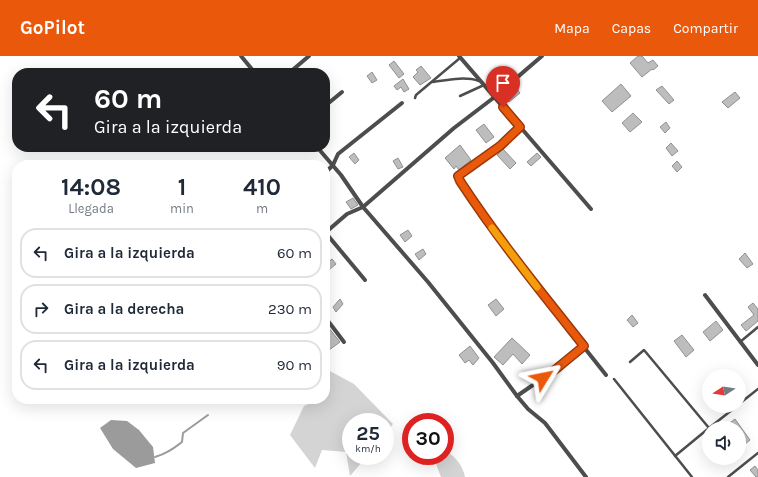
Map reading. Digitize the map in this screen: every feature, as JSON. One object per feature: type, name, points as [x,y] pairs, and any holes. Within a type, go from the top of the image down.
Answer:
[{"type":"street","points":[[241,56],[251,68]]},
{"type":"street","points":[[296,68],[309,56]]},
{"type":"street","points":[[330,228],[347,214],[364,207],[454,128],[542,56]]},
{"type":"street","points":[[461,57],[591,209]]},
{"type":"street","points":[[330,101],[342,92]]},
{"type":"street","points":[[330,168],[333,165],[338,154],[402,103]]},
{"type":"street","points":[[520,127],[500,146],[458,176],[480,212],[522,269],[606,375]]},
{"type":"street","points":[[320,152],[327,160]]},
{"type":"street","points":[[330,162],[364,207],[428,282],[493,363],[517,396],[528,409],[545,424],[586,477]]},
{"type":"street","points":[[330,238],[365,280]]},
{"type":"street","points":[[705,295],[758,365]]},
{"type":"street","points":[[330,324],[344,342]]},
{"type":"street","points":[[517,396],[556,369],[584,346]]},
{"type":"lane","points":[[415,98],[416,95],[461,57]]},
{"type":"lane","points":[[432,82],[449,79],[473,79],[483,84]]},
{"type":"lane","points":[[460,96],[483,84]]},
{"type":"lane","points":[[740,342],[758,327]]},
{"type":"lane","points":[[630,362],[644,350],[703,421]]},
{"type":"lane","points":[[614,379],[692,477]]},
{"type":"lane","points":[[746,399],[758,389]]},
{"type":"lane","points":[[718,421],[728,413]]},
{"type":"lane","points":[[675,456],[702,434]]},
{"type":"lane","points":[[728,477],[758,453]]},
{"type":"shaded area","points":[[330,371],[354,384],[382,413],[342,413],[342,452],[322,450],[315,468],[290,435],[304,406],[308,404],[330,404]]},
{"type":"shaded area","points":[[111,420],[127,421],[139,430],[153,447],[155,463],[136,468],[113,449],[100,428]]},
{"type":"shaded area","points":[[454,457],[463,469],[465,477],[441,477],[436,465],[454,465]]},
{"type":"shaded area","points":[[348,465],[359,465],[350,476]]},
{"type":"building","points":[[638,56],[642,56],[648,63],[653,60],[658,66],[642,77],[630,63]]},
{"type":"building","points":[[394,61],[404,74],[399,78],[389,65]]},
{"type":"building","points":[[421,66],[431,78],[420,85],[413,77],[418,72],[416,70]]},
{"type":"building","points":[[372,72],[377,80],[372,83],[367,76]]},
{"type":"building","points":[[403,79],[409,89],[404,92],[401,87],[397,90],[394,86]]},
{"type":"building","points":[[621,84],[631,96],[612,112],[602,101]]},
{"type":"building","points":[[662,86],[674,100],[669,104],[656,90]]},
{"type":"building","points":[[516,88],[520,93],[509,102],[505,97]]},
{"type":"building","points":[[735,92],[740,98],[728,108],[722,102]]},
{"type":"building","points":[[633,113],[642,122],[630,132],[622,123]]},
{"type":"building","points":[[666,122],[670,128],[665,133],[660,127]]},
{"type":"building","points":[[484,124],[494,137],[486,143],[476,130]]},
{"type":"building","points":[[671,143],[678,151],[672,156],[666,148]]},
{"type":"building","points":[[460,145],[471,160],[459,170],[456,166],[454,169],[445,158]]},
{"type":"building","points":[[503,149],[516,163],[510,169],[497,155]]},
{"type":"building","points":[[354,153],[359,160],[355,164],[349,157]]},
{"type":"building","points":[[537,153],[541,157],[531,166],[527,162]]},
{"type":"building","points":[[398,158],[403,167],[398,169],[393,161]]},
{"type":"building","points":[[677,161],[682,167],[677,172],[672,166]]},
{"type":"building","points":[[353,198],[358,205],[351,209],[346,202]]},
{"type":"building","points":[[408,230],[412,236],[405,242],[400,235]]},
{"type":"building","points":[[423,249],[426,254],[419,260],[415,254]]},
{"type":"building","points":[[745,253],[753,264],[747,268],[739,259]]},
{"type":"building","points":[[332,259],[336,264],[330,269],[330,261]]},
{"type":"building","points":[[340,299],[343,304],[336,312],[333,307]]},
{"type":"building","points":[[496,299],[504,309],[496,316],[488,305]]},
{"type":"building","points":[[753,303],[758,309],[758,321],[746,331],[741,325],[754,315],[748,307]]},
{"type":"building","points":[[632,315],[638,323],[633,327],[627,320]]},
{"type":"building","points":[[716,321],[723,330],[710,341],[703,332]]},
{"type":"building","points":[[330,330],[340,342],[330,349]]},
{"type":"building","points":[[682,335],[694,350],[686,357],[674,341]]},
{"type":"building","points":[[512,338],[530,355],[522,364],[513,354],[503,365],[494,357]]},
{"type":"building","points":[[470,346],[479,358],[473,365],[469,360],[465,363],[459,355]]},
{"type":"building","points":[[746,434],[750,440],[746,443]]},
{"type":"building","points":[[755,466],[758,470],[758,477],[756,477],[750,470]]},
{"type":"waterway","points":[[155,457],[169,451],[182,442],[183,433],[208,415]]},
{"type":"slow traffic","points":[[492,228],[537,287]]},
{"type":"route","points":[[503,107],[520,127],[500,146],[474,163],[458,176],[480,212],[522,269],[584,346],[543,378]]}]
